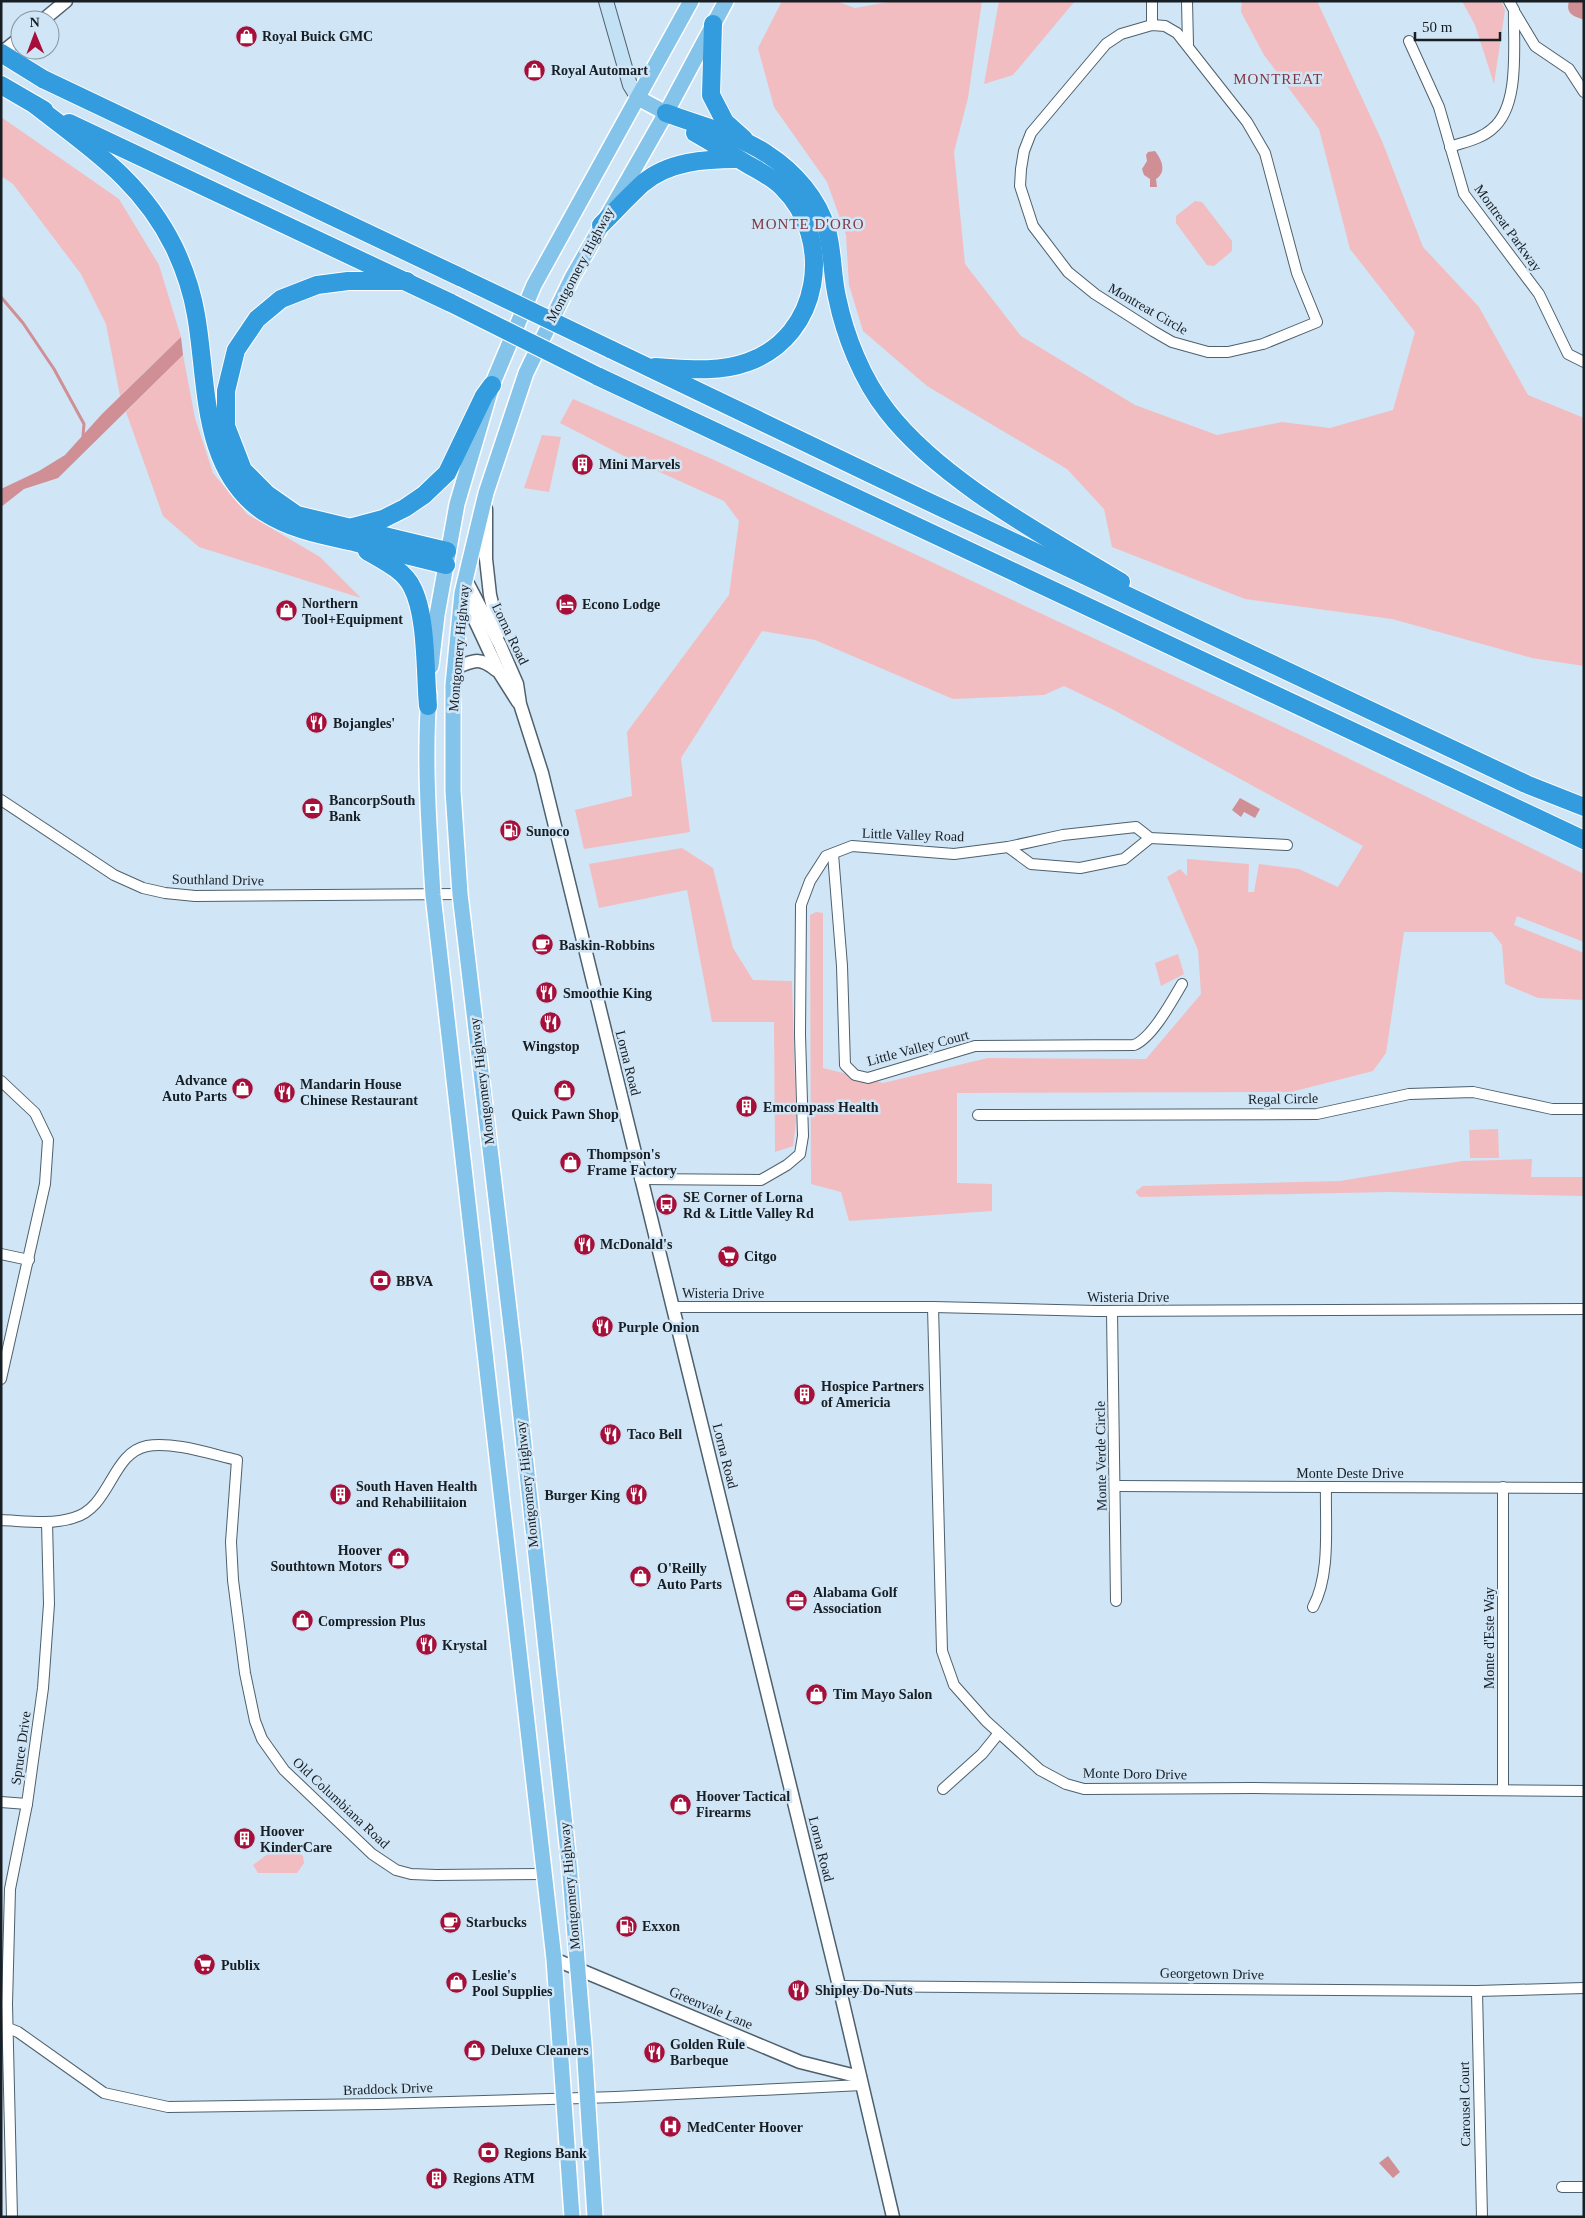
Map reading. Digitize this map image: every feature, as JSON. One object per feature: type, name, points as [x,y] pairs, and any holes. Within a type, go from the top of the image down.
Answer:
[{"type":"highway","points":[[713,24],[711,95],[725,122],[748,143]]},
{"type":"highway","points":[[1,53],[43,80],[1526,784],[1584,807]]},
{"type":"highway","points":[[1,85],[30,103],[108,162],[143,197],[173,246],[191,290],[210,421],[215,442],[228,472],[240,489],[251,502],[281,522],[299,530],[351,534],[405,508],[424,495],[447,473],[484,396],[492,385]]},
{"type":"highway","points":[[30,103],[407,281],[597,376],[1584,840]]},
{"type":"highway","points":[[666,113],[748,143],[767,154],[808,191],[820,212],[827,230],[837,298],[842,318],[863,372],[886,410],[918,445],[964,482],[1028,525],[1200,630]]},
{"type":"highway","points":[[644,366],[708,370],[749,362],[767,353],[792,330],[808,303],[813,289],[814,248],[805,220],[782,187],[666,113]]},
{"type":"highway","points":[[601,225],[644,182],[665,171],[682,164],[698,161],[739,159]]},
{"type":"highway","points":[[407,281],[348,281],[317,285],[281,299],[257,319],[236,350],[226,391],[226,426],[243,470],[267,494],[297,515],[351,534],[446,558]]},
{"type":"highway","points":[[351,534],[393,566],[412,586],[421,617],[428,706]]},
{"type":"main road","points":[[606,1],[628,79],[638,98],[666,113]]},
{"type":"main road","name":"Montgomery Highway","points":[[572,2217],[554,1959],[433,895],[426,779],[426,740],[437,615],[446,558],[457,504],[492,385],[534,285],[691,1]]},
{"type":"main road","name":"Montgomery Highway","points":[[596,2217],[569,1863],[514,1352],[460,894],[453,784],[453,685],[464,586],[486,493],[526,373],[553,314],[601,225],[666,113],[726,1]]},
{"type":"main road","points":[[446,558],[464,586]]},
{"type":"street","points":[[1152,1],[1152,25]]},
{"type":"street","points":[[1187,1],[1188,45]]},
{"type":"street","points":[[1511,6],[1535,46],[1569,69],[1584,92]]},
{"type":"street","points":[[1450,147],[1481,136],[1493,129],[1507,108],[1513,86],[1511,6]]},
{"type":"street","name":"Montreat Circle","points":[[1152,25],[1165,26],[1177,33],[1188,45],[1246,122],[1265,154],[1297,273],[1317,322],[1263,344],[1228,352],[1208,352],[1172,342],[1095,294],[1068,272],[1033,226],[1020,186],[1024,152],[1032,133],[1106,44],[1121,34],[1152,25]]},
{"type":"street","name":"Montreat Parkway","points":[[1409,42],[1439,107],[1464,194],[1539,294],[1568,354],[1584,362]]},
{"type":"street","points":[[486,493],[486,559],[490,595],[500,645]]},
{"type":"street","name":"Lorna Road","points":[[464,586],[500,645],[517,684],[520,704],[542,773],[839,1986],[893,2217]]},
{"type":"street","name":"Lorna Road","points":[[464,586],[499,672],[520,704]]},
{"type":"street","points":[[456,668],[471,661],[485,661],[499,672]]},
{"type":"street","name":"Southland Drive","points":[[1,800],[114,875],[142,888],[165,893],[195,896],[460,894]]},
{"type":"street","name":"Little Valley Road","points":[[640,1179],[761,1180],[787,1165],[800,1154],[803,1136],[800,1035],[802,905],[810,881],[826,856],[852,846],[954,854],[1008,847],[1063,835],[1136,827],[1150,838],[1287,846]]},
{"type":"street","points":[[1008,847],[1031,864],[1080,868],[1124,859],[1150,838]]},
{"type":"street","name":"Little Valley Court","points":[[833,854],[842,966],[843,1048],[845,1065],[855,1075],[868,1078],[975,1046],[1134,1045],[1142,1042],[1182,984]]},
{"type":"street","points":[[1,1081],[35,1113],[48,1140],[45,1184],[1,1379]]},
{"type":"street","name":"Regal Circle","points":[[978,1115],[1317,1114],[1409,1094],[1473,1092],[1552,1109],[1584,1109]]},
{"type":"street","points":[[1,1254],[29,1260]]},
{"type":"street","name":"Wisteria Drive","points":[[672,1306],[1112,1310],[1584,1309]]},
{"type":"street","name":"Monte Doro Drive","points":[[933,1307],[942,1651],[954,1685],[999,1733],[1040,1770],[1066,1784],[1084,1789],[1584,1790]]},
{"type":"street","name":"Monte Verde Circle","points":[[1112,1310],[1116,1486],[1116,1601]]},
{"type":"street","name":"Old Columbiana Road","points":[[47,1522],[74,1518],[95,1506],[117,1470],[130,1455],[145,1446],[165,1445],[237,1460],[231,1542],[233,1580],[245,1673],[255,1721],[262,1738],[284,1770],[372,1854],[396,1870],[412,1874],[436,1876],[544,1874]]},
{"type":"street","name":"Monte Deste Drive","points":[[1116,1486],[1584,1488]]},
{"type":"street","points":[[1313,1607],[1320,1595],[1324,1577],[1326,1487]]},
{"type":"street","name":"Monte d'Este Way","points":[[1503,1487],[1503,1790]]},
{"type":"street","points":[[1,1520],[47,1522]]},
{"type":"street","name":"Spruce Drive","points":[[12,2217],[8,2028],[4,2003],[10,1889],[27,1804],[43,1688],[48,1604],[47,1522]]},
{"type":"street","points":[[942,1789],[982,1754],[999,1733]]},
{"type":"street","points":[[1,1802],[27,1804]]},
{"type":"street","name":"Greenvale Lane","points":[[554,1959],[789,2058],[861,2081]]},
{"type":"street","name":"Georgetown Drive","points":[[839,1986],[1477,1991],[1584,1988]]},
{"type":"street","name":"Carousel Court","points":[[1477,1991],[1482,2217]]},
{"type":"street","name":"Braddock Drive","points":[[8,2028],[18,2032],[104,2093],[168,2107],[378,2104],[588,2097],[791,2088],[861,2081]]},
{"type":"street","points":[[1562,2187],[1584,2187]]},
{"type":"shaded area","points":[[782,1],[836,1],[855,8],[894,1],[982,1],[968,98],[954,152],[965,264],[1021,336],[1135,405],[1217,435],[1282,422],[1330,428],[1393,410],[1415,332],[1350,249],[1319,129],[1264,55],[1241,12],[1242,1],[1317,1],[1382,141],[1423,247],[1479,307],[1528,395],[1584,418],[1584,666],[1532,658],[1392,619],[1245,599],[1112,547],[1104,509],[1067,469],[927,386],[863,331],[849,285],[846,235],[827,182],[774,107],[758,48]]},
{"type":"shaded area","points":[[999,1],[1075,1],[1013,75],[984,84]]},
{"type":"shaded area","points":[[1462,1],[1501,1],[1505,10],[1494,84],[1475,25]]},
{"type":"shaded area","points":[[1569,1],[1584,1],[1584,20],[1570,12],[1568,9]]},
{"type":"shaded area","points":[[1,117],[119,199],[159,265],[181,337],[120,396],[106,324],[81,274],[13,184],[1,176]]},
{"type":"shaded area","points":[[1155,151],[1160,158],[1162,169],[1156,179],[1157,187],[1150,187],[1150,179],[1144,175],[1142,169],[1147,161],[1146,155],[1148,152]]},
{"type":"shaded area","points":[[1195,201],[1202,202],[1232,241],[1232,251],[1214,266],[1207,265],[1176,223],[1176,216]]},
{"type":"shaded area","points":[[181,337],[183,355],[58,478],[24,489],[1,507],[1,489],[39,471],[65,455],[102,414]]},
{"type":"shaded area","points":[[183,355],[195,418],[213,473],[247,514],[320,557],[361,598],[199,547],[163,516],[126,412]]},
{"type":"shaded area","points":[[573,399],[712,459],[1313,741],[1584,874],[1584,942],[1517,916],[1514,925],[1584,953],[1584,1000],[1538,998],[1505,984],[1502,945],[1492,932],[1404,932],[1386,1053],[1373,1071],[1291,1092],[957,1093],[957,1183],[992,1184],[992,1211],[849,1221],[841,1192],[811,1184],[810,915],[816,912],[823,913],[823,1068],[883,1083],[988,1058],[1146,1059],[1201,994],[1198,950],[1167,877],[1180,869],[1187,876],[1187,859],[1249,864],[1248,892],[1254,892],[1259,864],[1299,869],[1338,887],[1363,846],[1112,709],[1064,686],[1044,695],[953,699],[815,640],[762,631],[681,758],[690,832],[584,849],[575,810],[632,796],[627,732],[729,595],[739,521],[724,501],[624,456],[560,423]]},
{"type":"shaded area","points":[[542,435],[561,437],[549,492],[524,488]]},
{"type":"shaded area","points":[[1240,798],[1260,809],[1255,818],[1244,812],[1241,817],[1232,810]]},
{"type":"shaded area","points":[[682,848],[713,868],[733,948],[753,980],[792,981],[796,1121],[793,1146],[775,1152],[774,1022],[712,1022],[687,890],[599,908],[589,864]]},
{"type":"shaded area","points":[[1178,954],[1184,974],[1161,986],[1155,963]]},
{"type":"shaded area","points":[[1498,1129],[1499,1158],[1470,1158],[1469,1130]]},
{"type":"shaded area","points":[[1532,1159],[1531,1177],[1584,1177],[1584,1196],[1389,1192],[1140,1197],[1135,1192],[1143,1186],[1340,1181],[1462,1161]]},
{"type":"shaded area","points":[[288,1843],[303,1856],[304,1863],[297,1873],[258,1873],[253,1865],[273,1850],[275,1852]]},
{"type":"shaded area","points":[[1388,2156],[1400,2172],[1393,2178],[1379,2163]]},
{"type":"waterway","points":[[1,297],[23,323],[54,369],[84,424],[83,436]]},
{"type":"place","name":"Royal Buick GMC","points":[[246,36]]},
{"type":"place","name":"Royal Automart","points":[[535,70]]},
{"type":"place","name":"Mini Marvels","points":[[583,464]]},
{"type":"place","name":"Econo Lodge","points":[[566,604]]},
{"type":"place","name":"Northern Tool+Equipment","points":[[286,611]]},
{"type":"place","name":"Bojangles'","points":[[317,723]]},
{"type":"place","name":"BancorpSouth Bank","points":[[313,808]]},
{"type":"place","name":"Sunoco","points":[[510,831]]},
{"type":"place","name":"Baskin-Robbins","points":[[543,945]]},
{"type":"place","name":"Smoothie King","points":[[547,993]]},
{"type":"place","name":"Wingstop","points":[[551,1023]]},
{"type":"place","name":"Advance Auto Parts","points":[[243,1088]]},
{"type":"place","name":"Quick Pawn Shop","points":[[565,1091]]},
{"type":"place","name":"Mandarin House Chinese Restaurant","points":[[284,1092]]},
{"type":"place","name":"Emcompass Health","points":[[747,1107]]},
{"type":"place","name":"Thompson's Frame Factory","points":[[571,1162]]},
{"type":"place","name":"SE Corner of Lorna Rd & Little Valley Rd","points":[[667,1205]]},
{"type":"place","name":"McDonald's","points":[[584,1244]]},
{"type":"place","name":"Citgo","points":[[728,1256]]},
{"type":"place","name":"BBVA","points":[[380,1281]]},
{"type":"place","name":"Purple Onion","points":[[602,1327]]},
{"type":"place","name":"Hospice Partners of Americia","points":[[805,1394]]},
{"type":"place","name":"Taco Bell","points":[[611,1434]]},
{"type":"place","name":"South Haven Health and Rehabiliitaion","points":[[340,1494]]},
{"type":"place","name":"Burger King","points":[[636,1495]]},
{"type":"place","name":"Hoover Southtown Motors","points":[[398,1558]]},
{"type":"place","name":"O'Reilly Auto Parts","points":[[641,1576]]},
{"type":"place","name":"Alabama Golf Association","points":[[797,1600]]},
{"type":"place","name":"Compression Plus","points":[[302,1621]]},
{"type":"place","name":"Krystal","points":[[426,1645]]},
{"type":"place","name":"Tim Mayo Salon","points":[[817,1694]]},
{"type":"place","name":"Hoover Tactical Firearms","points":[[680,1804]]},
{"type":"place","name":"Hoover KinderCare","points":[[244,1839]]},
{"type":"place","name":"Starbucks","points":[[450,1922]]},
{"type":"place","name":"Exxon","points":[[626,1926]]},
{"type":"place","name":"Publix","points":[[205,1965]]},
{"type":"place","name":"Leslie's Pool Supplies","points":[[456,1983]]},
{"type":"place","name":"Shipley Do-Nuts","points":[[799,1990]]},
{"type":"place","name":"Deluxe Cleaners","points":[[475,2050]]},
{"type":"place","name":"Golden Rule Barbeque","points":[[654,2052]]},
{"type":"place","name":"MedCenter Hoover","points":[[671,2127]]},
{"type":"place","name":"Regions Bank","points":[[488,2153]]},
{"type":"place","name":"Regions ATM","points":[[437,2178]]},
{"type":"district","name":"MONTREAT","points":[[1278,79]]},
{"type":"district","name":"MONTE D'ORO","points":[[808,224]]}]
